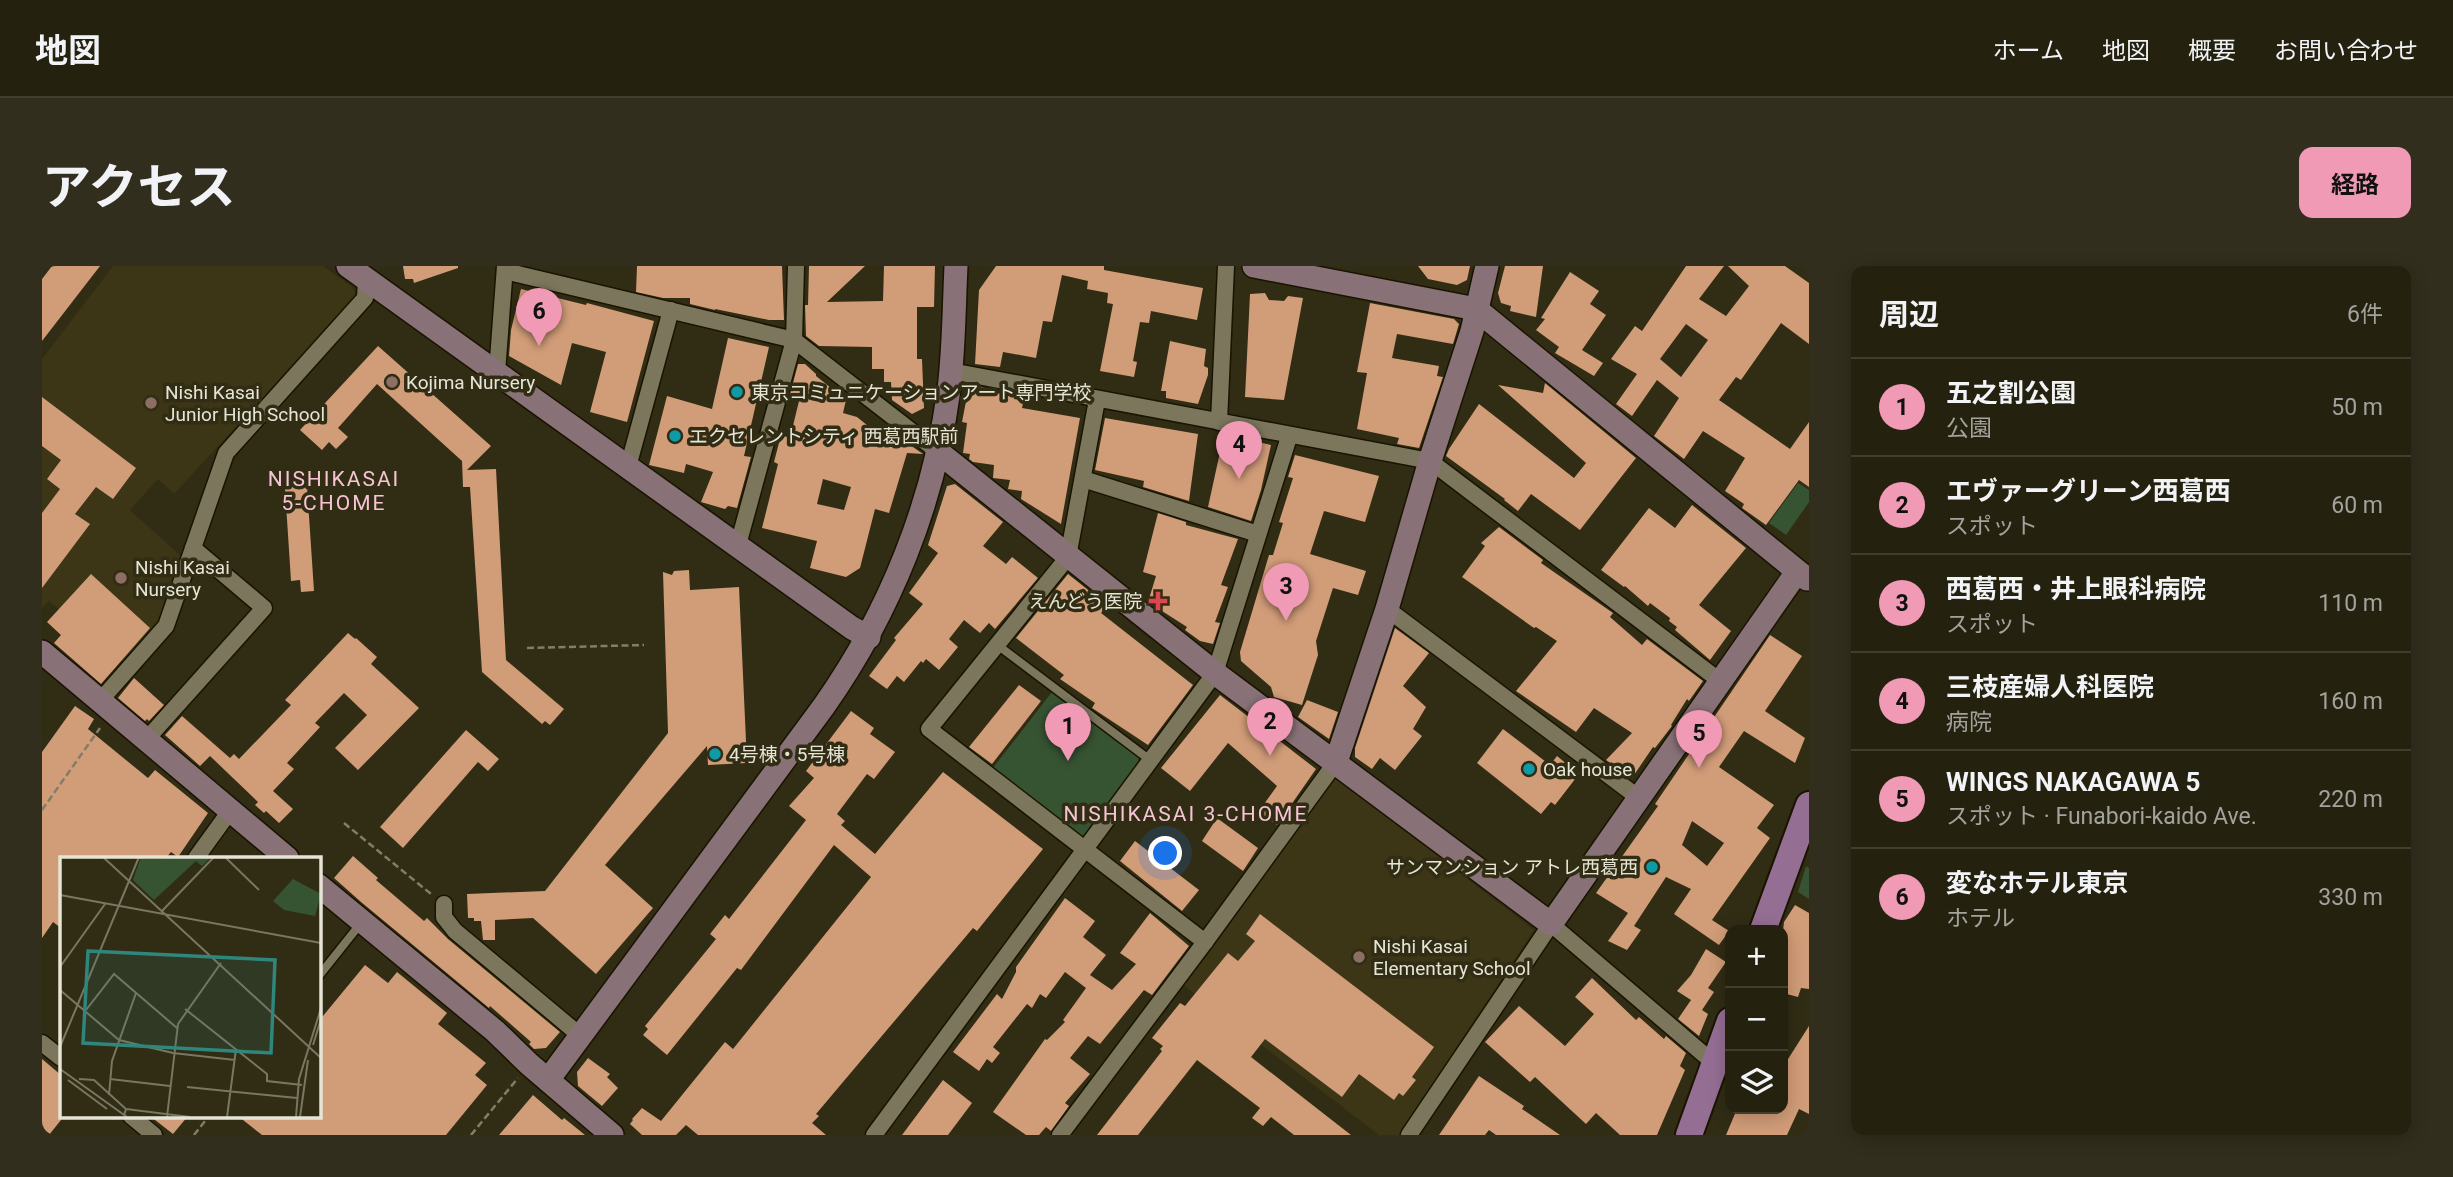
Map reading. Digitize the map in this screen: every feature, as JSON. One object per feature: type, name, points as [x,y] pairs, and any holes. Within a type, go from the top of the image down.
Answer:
[{"type":"main road","points":[[1765,925],[1809,805]]},
{"type":"main road","points":[[1689,1135],[1725,1035]]},
{"type":"street","points":[[738,545],[794,340],[796,266]]},
{"type":"street","points":[[548,1080],[824,706],[869,636],[908,548],[937,451],[951,371],[956,266]]},
{"type":"street","points":[[1219,422],[1226,266]]},
{"type":"street","points":[[1254,266],[1476,309],[1803,576],[1720,681],[1409,1135]]},
{"type":"street","points":[[1060,1135],[1336,762],[1387,608],[1472,331],[1487,266]]},
{"type":"street","points":[[497,373],[505,268],[794,340],[1215,673],[1551,925],[1715,1064]]},
{"type":"street","points":[[360,270],[497,373],[852,628],[869,636]]},
{"type":"street","points":[[103,711],[166,626],[226,453],[365,298],[360,270]]},
{"type":"street","points":[[628,467],[671,310]]},
{"type":"street","points":[[951,371],[1289,437],[1430,461],[1720,681]]},
{"type":"street","points":[[1097,400],[1068,556],[929,729],[1205,942]]},
{"type":"street","points":[[874,1135],[1215,673],[1289,437]]},
{"type":"street","points":[[1083,480],[1258,534]]},
{"type":"street","points":[[146,740],[264,608],[193,548]]},
{"type":"street","points":[[1387,608],[1639,798]]},
{"type":"street","points":[[42,652],[103,711],[146,740],[285,857]]},
{"type":"street","points":[[197,857],[230,811]]},
{"type":"street","points":[[320,887],[495,1031],[612,1135]]},
{"type":"street","points":[[444,904],[444,917],[455,931],[582,1037]]},
{"type":"street","points":[[42,1043],[60,1055]]},
{"type":"street","points":[[133,1118],[154,1135]]},
{"type":"lane","points":[[996,644],[1150,760]]},
{"type":"lane","points":[[320,974],[362,921]]},
{"type":"path","points":[[527,648],[643,645]]},
{"type":"path","points":[[42,810],[103,711]]},
{"type":"path","points":[[344,823],[444,904]]},
{"type":"path","points":[[471,1135],[521,1075]]},
{"type":"path","points":[[194,1135],[207,1118]]},
{"type":"shaded area","name":"Nishi Kasai Junior High School","points":[[113,266],[323,266],[351,286],[356,293],[355,298],[174,494],[158,479],[130,510],[181,556],[159,622],[124,662],[49,601],[42,608],[42,359]]},
{"type":"shaded area","name":"Nishi Kasai Elementary School","points":[[1336,778],[1534,930],[1399,1135],[1379,1135],[1182,984]]},
{"type":"green space","points":[[1798,483],[1809,490],[1809,502],[1786,535],[1769,523]]},
{"type":"green space","points":[[1052,692],[1138,756],[1139,765],[1087,836],[1078,837],[992,769]]},
{"type":"green space","points":[[1806,866],[1809,868],[1809,899],[1798,892]]},
{"type":"building","points":[[52,266],[100,266],[42,341],[42,279]]},
{"type":"building","points":[[403,266],[458,268],[414,283],[413,279],[405,279]]},
{"type":"building","points":[[637,266],[782,266],[784,320],[769,320],[715,310],[690,304],[690,298],[663,298],[636,292]]},
{"type":"building","points":[[809,266],[865,266],[827,302],[883,301],[884,266],[935,266],[934,307],[917,307],[917,359],[922,359],[924,408],[912,414],[892,400],[891,382],[884,382],[884,369],[872,369],[872,347],[819,346],[806,336],[805,305],[808,305]]},
{"type":"building","points":[[996,266],[1104,266],[1104,270],[1203,288],[1197,320],[1151,311],[1149,323],[1140,322],[1133,361],[1137,362],[1134,377],[1100,371],[1113,304],[1107,303],[1108,293],[1087,289],[1088,281],[1062,275],[1052,322],[1043,321],[1036,358],[1003,352],[1000,367],[975,364],[979,290]]},
{"type":"building","points":[[1418,266],[1470,266],[1467,280],[1457,285],[1428,279]]},
{"type":"building","points":[[1505,266],[1543,266],[1536,317],[1510,311],[1511,306],[1501,303],[1498,293]]},
{"type":"building","points":[[1686,266],[1724,266],[1699,299],[1726,316],[1749,286],[1728,266],[1785,266],[1809,283],[1809,344],[1781,323],[1741,380],[1736,377],[1719,400],[1790,449],[1809,422],[1809,487],[1799,480],[1766,525],[1742,508],[1744,504],[1725,491],[1745,458],[1703,431],[1684,459],[1654,436],[1679,398],[1657,380],[1632,416],[1616,404],[1637,374],[1611,359],[1635,326],[1642,331]],"holes":[[[1686,324],[1708,340],[1681,377],[1660,359]]]},
{"type":"building","points":[[1570,272],[1599,291],[1590,304],[1606,315],[1582,350],[1603,363],[1594,376],[1555,353],[1559,347],[1536,330],[1545,319],[1541,318]]},
{"type":"building","points":[[521,289],[654,321],[627,422],[590,412],[606,352],[572,343],[561,385],[509,356],[511,330]]},
{"type":"building","points":[[1265,293],[1269,300],[1284,301],[1288,296],[1303,298],[1284,400],[1245,397],[1250,294]]},
{"type":"building","points":[[1370,303],[1454,319],[1459,324],[1453,344],[1397,334],[1392,358],[1439,366],[1437,376],[1443,377],[1419,448],[1397,444],[1399,438],[1357,429],[1367,373],[1357,372]]},
{"type":"building","points":[[728,338],[769,347],[744,456],[751,457],[737,508],[728,506],[725,509],[701,502],[713,472],[686,464],[684,473],[649,465],[667,396],[712,409]]},
{"type":"building","points":[[1170,341],[1206,349],[1204,366],[1208,368],[1208,375],[1198,404],[1166,398],[1166,391],[1161,391]]},
{"type":"building","points":[[378,346],[491,446],[467,470],[496,469],[506,660],[564,709],[550,725],[545,721],[542,724],[482,672],[470,487],[463,487],[462,461],[377,384],[338,428],[348,437],[336,449],[329,442],[322,450],[300,430]]},
{"type":"building","points":[[798,364],[805,364],[846,400],[843,413],[857,417],[888,442],[890,431],[923,454],[907,453],[889,513],[875,509],[860,568],[846,577],[810,568],[817,541],[762,528],[778,464],[774,462],[781,435],[790,438],[799,401],[789,398]],"holes":[[[823,479],[851,487],[844,510],[817,504]]]},
{"type":"building","points":[[1545,383],[1636,458],[1580,530],[1531,494],[1518,511],[1446,456],[1479,404],[1574,478],[1586,463],[1498,385],[1543,393]]},
{"type":"building","points":[[974,386],[990,389],[990,392],[1024,398],[1022,408],[1080,418],[1061,524],[1021,499],[1022,491],[1008,489],[1010,480],[993,478],[994,465],[973,462],[969,459],[970,454],[963,453],[967,423],[962,422],[968,391]]},
{"type":"building","points":[[42,397],[136,468],[113,499],[96,487],[75,514],[90,524],[42,588],[42,513],[60,489],[47,479],[61,460],[42,446]]},
{"type":"building","points":[[1105,418],[1198,434],[1189,501],[1143,487],[1144,481],[1095,470]]},
{"type":"building","points":[[1224,434],[1271,445],[1251,521],[1208,507]]},
{"type":"building","points":[[1295,455],[1379,476],[1365,522],[1324,511],[1310,554],[1366,571],[1358,595],[1333,588],[1316,641],[1318,655],[1302,705],[1274,697],[1271,687],[1241,661],[1240,652],[1269,555],[1273,555],[1283,523],[1279,522],[1293,478],[1288,477]]},
{"type":"building","points":[[306,471],[314,591],[301,592],[300,580],[291,581],[284,473]]},
{"type":"building","points":[[955,484],[1003,522],[983,546],[1006,564],[1012,557],[1038,578],[995,629],[989,623],[980,633],[964,620],[949,639],[958,647],[939,670],[926,659],[923,663],[921,661],[904,682],[897,676],[887,689],[869,676],[896,640],[894,638],[923,604],[909,593],[938,553],[928,545],[947,486]]},
{"type":"building","points":[[1692,505],[1746,548],[1699,605],[1731,631],[1710,660],[1675,630],[1677,627],[1669,621],[1670,618],[1650,603],[1648,606],[1601,570],[1649,508],[1675,528]]},
{"type":"building","points":[[1158,513],[1186,522],[1186,525],[1238,539],[1221,585],[1228,587],[1215,622],[1220,623],[1213,644],[1200,641],[1185,630],[1187,627],[1148,602],[1156,576],[1143,572]]},
{"type":"building","points":[[1499,527],[1543,560],[1541,563],[1613,613],[1610,617],[1642,645],[1647,639],[1703,681],[1689,701],[1687,699],[1672,726],[1655,748],[1653,747],[1632,778],[1606,760],[1632,733],[1594,708],[1576,732],[1516,691],[1557,641],[1462,577],[1485,546],[1481,543]]},
{"type":"building","name":"4号棟・5号棟","points":[[689,570],[690,590],[739,587],[747,763],[708,765],[707,746],[605,865],[653,908],[596,974],[533,918],[495,920],[495,940],[483,940],[481,921],[468,918],[467,894],[545,891],[668,733],[663,572],[672,575],[674,571]]},
{"type":"building","points":[[91,574],[150,628],[101,684],[54,643],[61,635],[47,622]]},
{"type":"building","points":[[1068,574],[1107,605],[1101,613],[1193,685],[1148,745],[1092,708],[1095,703],[1060,679],[1064,675],[1016,638]]},
{"type":"building","points":[[1395,628],[1429,653],[1403,686],[1426,707],[1413,729],[1422,736],[1395,770],[1380,758],[1372,769],[1355,757],[1355,748]]},
{"type":"building","points":[[348,633],[377,657],[371,664],[419,708],[358,770],[335,748],[367,715],[344,693],[315,723],[320,727],[287,763],[294,769],[273,791],[293,809],[279,823],[255,805],[258,802],[210,756],[200,766],[165,735],[182,716],[230,758],[234,754],[239,759],[291,705],[285,700]]},
{"type":"building","points":[[1770,635],[1802,656],[1765,711],[1805,738],[1795,763],[1744,731],[1719,767],[1774,805],[1757,828],[1770,838],[1712,920],[1725,928],[1725,937],[1719,945],[1674,914],[1691,889],[1666,877],[1634,926],[1641,930],[1627,950],[1608,941],[1628,913],[1596,893],[1658,806],[1655,804]],"holes":[[[1692,821],[1724,843],[1707,866],[1682,845]]]},
{"type":"building","points":[[134,678],[164,705],[149,721],[145,721],[118,698]]},
{"type":"building","points":[[1019,685],[1041,701],[992,764],[969,747]]},
{"type":"building","points":[[1220,695],[1316,769],[1277,825],[1263,816],[1261,808],[1277,786],[1228,743],[1190,791],[1161,768]]},
{"type":"building","points":[[1307,700],[1338,712],[1329,739],[1298,717]]},
{"type":"building","points":[[75,706],[94,719],[88,729],[148,778],[155,770],[208,813],[178,857],[171,852],[167,857],[60,857],[60,927],[53,922],[42,938],[42,752]]},
{"type":"building","points":[[851,711],[874,728],[870,734],[895,752],[874,779],[867,774],[837,814],[845,821],[841,825],[875,854],[943,772],[1043,849],[977,931],[973,928],[816,1114],[819,1116],[812,1123],[826,1135],[698,1135],[686,1125],[676,1135],[642,1135],[630,1124],[632,1119],[642,1108],[661,1121],[725,1042],[733,1049],[871,877],[834,845],[741,970],[737,968],[667,1055],[643,1035],[648,1029],[645,1026],[716,939],[710,934],[725,915],[729,919],[806,820],[789,806],[814,778],[806,771]]},
{"type":"building","name":"Oak house","points":[[1503,729],[1550,765],[1557,756],[1579,774],[1555,805],[1551,802],[1541,814],[1477,763]]},
{"type":"building","points":[[466,730],[499,759],[488,771],[478,762],[403,848],[380,827]]},
{"type":"building","points":[[1217,818],[1258,848],[1243,871],[1202,841]]},
{"type":"building","points":[[1135,841],[1199,890],[1182,911],[1120,861]]},
{"type":"building","points":[[353,856],[378,878],[376,880],[424,921],[427,918],[448,939],[560,1032],[546,1048],[534,1049],[529,1044],[531,1042],[490,1006],[489,1008],[334,878]]},
{"type":"building","points":[[1065,898],[1095,921],[1083,937],[1106,955],[1090,975],[1112,990],[1136,964],[1120,953],[1150,913],[1189,946],[1152,995],[1144,990],[1100,1044],[1088,1036],[1070,1058],[1090,1074],[1065,1103],[1069,1106],[1051,1131],[1046,1127],[1039,1135],[1026,1135],[993,1112],[1045,1039],[1065,1022],[1063,1020],[1086,988],[1065,972],[1046,998],[1040,994],[1032,1008],[1027,1004],[993,1047],[1000,1053],[992,1063],[987,1059],[979,1071],[953,1052],[997,994],[1002,999],[1016,967]]},
{"type":"building","points":[[1795,905],[1809,913],[1809,989],[1801,988],[1798,997],[1788,994],[1788,925],[1784,925]]},
{"type":"building","points":[[1260,914],[1434,1047],[1412,1077],[1416,1080],[1403,1096],[1399,1093],[1394,1100],[1359,1074],[1342,1097],[1265,1039],[1251,1057],[1351,1135],[1294,1135],[1271,1117],[1263,1126],[1252,1118],[1260,1108],[1197,1060],[1138,1135],[1097,1135],[1162,1051],[1160,1049],[1163,1046],[1152,1038],[1180,1003],[1185,1006],[1228,953],[1238,961],[1255,941],[1246,934]]},
{"type":"building","points":[[1706,949],[1725,961],[1708,988],[1714,992],[1702,1010],[1708,1014],[1699,1036],[1678,1019],[1691,1000],[1677,991],[1691,975]]},
{"type":"building","points":[[365,965],[388,983],[397,972],[447,1013],[438,1024],[486,1063],[475,1075],[487,1085],[446,1135],[262,1135],[241,1118],[320,1118],[320,1020]]},
{"type":"building","points":[[1592,978],[1636,1020],[1639,1017],[1664,1039],[1666,1036],[1686,1053],[1680,1066],[1685,1070],[1657,1135],[1620,1135],[1596,1113],[1586,1124],[1535,1077],[1530,1082],[1485,1042],[1519,1006],[1565,1046],[1594,1014],[1575,997]]},
{"type":"building","points":[[1809,1026],[1809,1114],[1799,1109],[1787,1135],[1726,1135],[1735,1114],[1788,1114],[1788,1059]]},
{"type":"building","points":[[588,1058],[610,1074],[607,1077],[618,1088],[602,1106],[578,1086],[577,1072]]},
{"type":"building","points":[[42,1059],[60,1074],[61,1120],[49,1135],[42,1135]]},
{"type":"building","points":[[1479,1076],[1524,1106],[1522,1109],[1560,1135],[1496,1135],[1489,1130],[1485,1135],[1439,1135]]},
{"type":"building","points":[[943,1080],[972,1103],[948,1135],[902,1135]]},
{"type":"building","points":[[533,1095],[562,1120],[564,1118],[585,1135],[499,1135]]},
{"type":"building","points":[[153,1118],[186,1118],[173,1134]]},
{"type":"place","name":"変なホテル東京","points":[[539,346]]},
{"type":"place","name":"Kojima Nursery","points":[[392,382]]},
{"type":"place","name":"東京コミュニケーションアート専門学校","points":[[737,392]]},
{"type":"place","name":"Nishi Kasai Junior High School","points":[[151,403]]},
{"type":"place","name":"エクセレントシティ 西葛西駅前","points":[[675,436]]},
{"type":"place","name":"三枝産婦人科医院","points":[[1239,479]]},
{"type":"place","name":"Nishi Kasai Nursery","points":[[121,578]]},
{"type":"place","name":"えんどう医院","points":[[1158,601]]},
{"type":"place","name":"西葛西・井上眼科病院","points":[[1286,621]]},
{"type":"place","name":"4号棟・5号棟","points":[[715,754]]},
{"type":"place","name":"エヴァーグリーン西葛西","points":[[1270,756]]},
{"type":"place","name":"五之割公園","points":[[1068,761]]},
{"type":"place","name":"WINGS NAKAGAWA 5","points":[[1699,768]]},
{"type":"place","name":"Oak house","points":[[1529,769]]},
{"type":"place","name":"サンマンション アトレ西葛西","points":[[1652,867]]},
{"type":"place","name":"Nishi Kasai Elementary School","points":[[1359,957]]},
{"type":"district","name":"NISHIKASAI 5-CHOME","points":[[334,491]]},
{"type":"district","name":"NISHIKASAI 3-CHOME","points":[[1186,814]]}]
